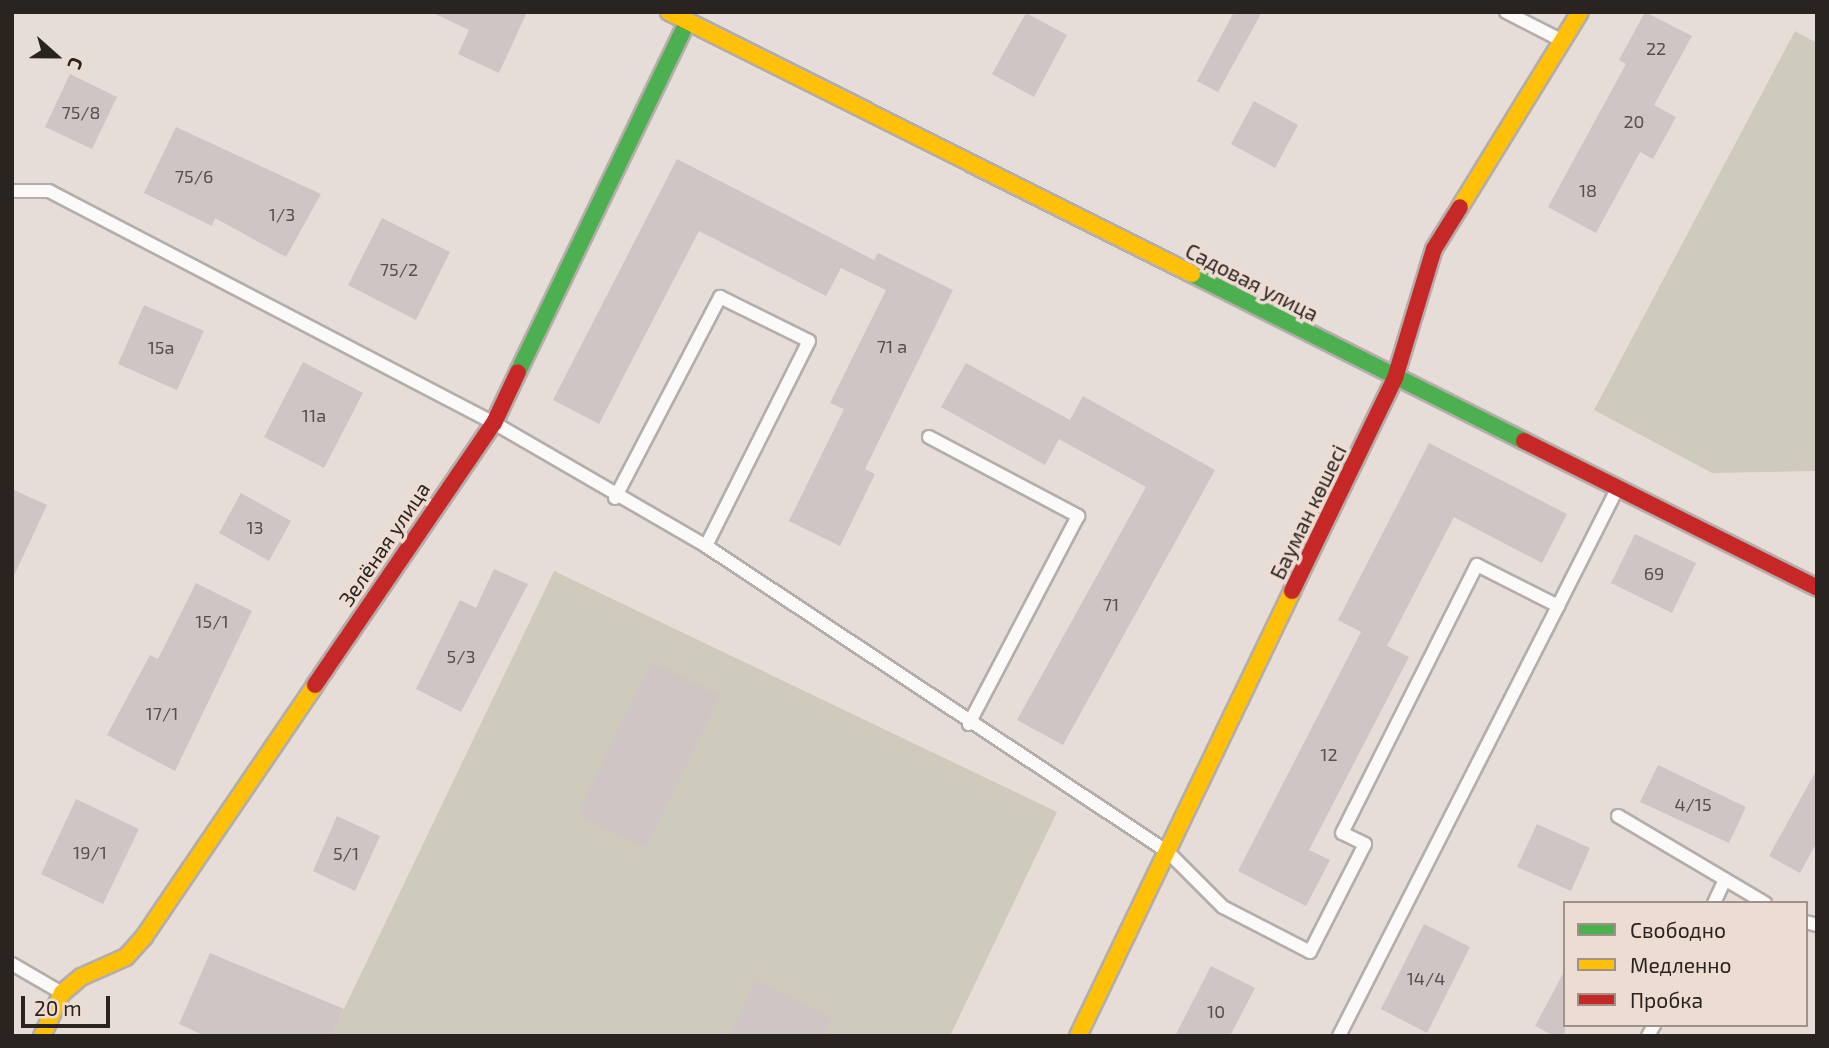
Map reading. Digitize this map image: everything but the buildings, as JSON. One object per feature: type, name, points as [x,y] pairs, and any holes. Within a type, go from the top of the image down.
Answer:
[{"type":"street","name":"Садовая улица","points":[[669,12],[1817,588]]},
{"type":"street","name":"Бауман көшесі","points":[[1078,1036],[1395,378],[1434,249],[1580,12]]},
{"type":"street","name":"Зелёная улица","points":[[42,1036],[62,993],[81,977],[126,957],[144,937],[494,423],[687,22]]},
{"type":"lane","points":[[1506,12],[1562,41]]},
{"type":"lane","points":[[12,191],[49,191],[494,423],[615,498],[706,545],[969,724],[1168,852],[1223,907],[1310,952],[1365,844],[1342,833],[1477,565],[1558,606]]},
{"type":"lane","points":[[615,498],[720,296],[809,341],[706,545]]},
{"type":"lane","points":[[929,437],[1078,516],[969,724]]},
{"type":"lane","points":[[1339,1036],[1617,488]]},
{"type":"lane","points":[[1618,816],[1762,901]]},
{"type":"lane","points":[[1714,901],[1725,879]]},
{"type":"lane","points":[[12,964],[62,993]]},
{"type":"shaded area","points":[[1795,31],[1817,43],[1817,471],[1712,473],[1594,410]]},
{"type":"shaded area","points":[[554,571],[1057,812],[950,1036],[331,1036]]},
{"type":"traffic: fast","points":[[518,372],[687,22]]},
{"type":"traffic: fast","points":[[1192,274],[1524,441]]},
{"type":"traffic: slow","points":[[669,12],[1192,274]]},
{"type":"traffic: slow","points":[[1460,207],[1580,12]]},
{"type":"traffic: slow","points":[[1078,1036],[1292,591]]},
{"type":"traffic: slow","points":[[42,1036],[62,993],[81,977],[126,957],[144,937],[315,685]]},
{"type":"traffic: jam","points":[[1292,591],[1395,378],[1434,249],[1460,207]]},
{"type":"traffic: jam","points":[[315,685],[494,423],[518,372]]},
{"type":"traffic: jam","points":[[1524,441],[1817,588]]}]
